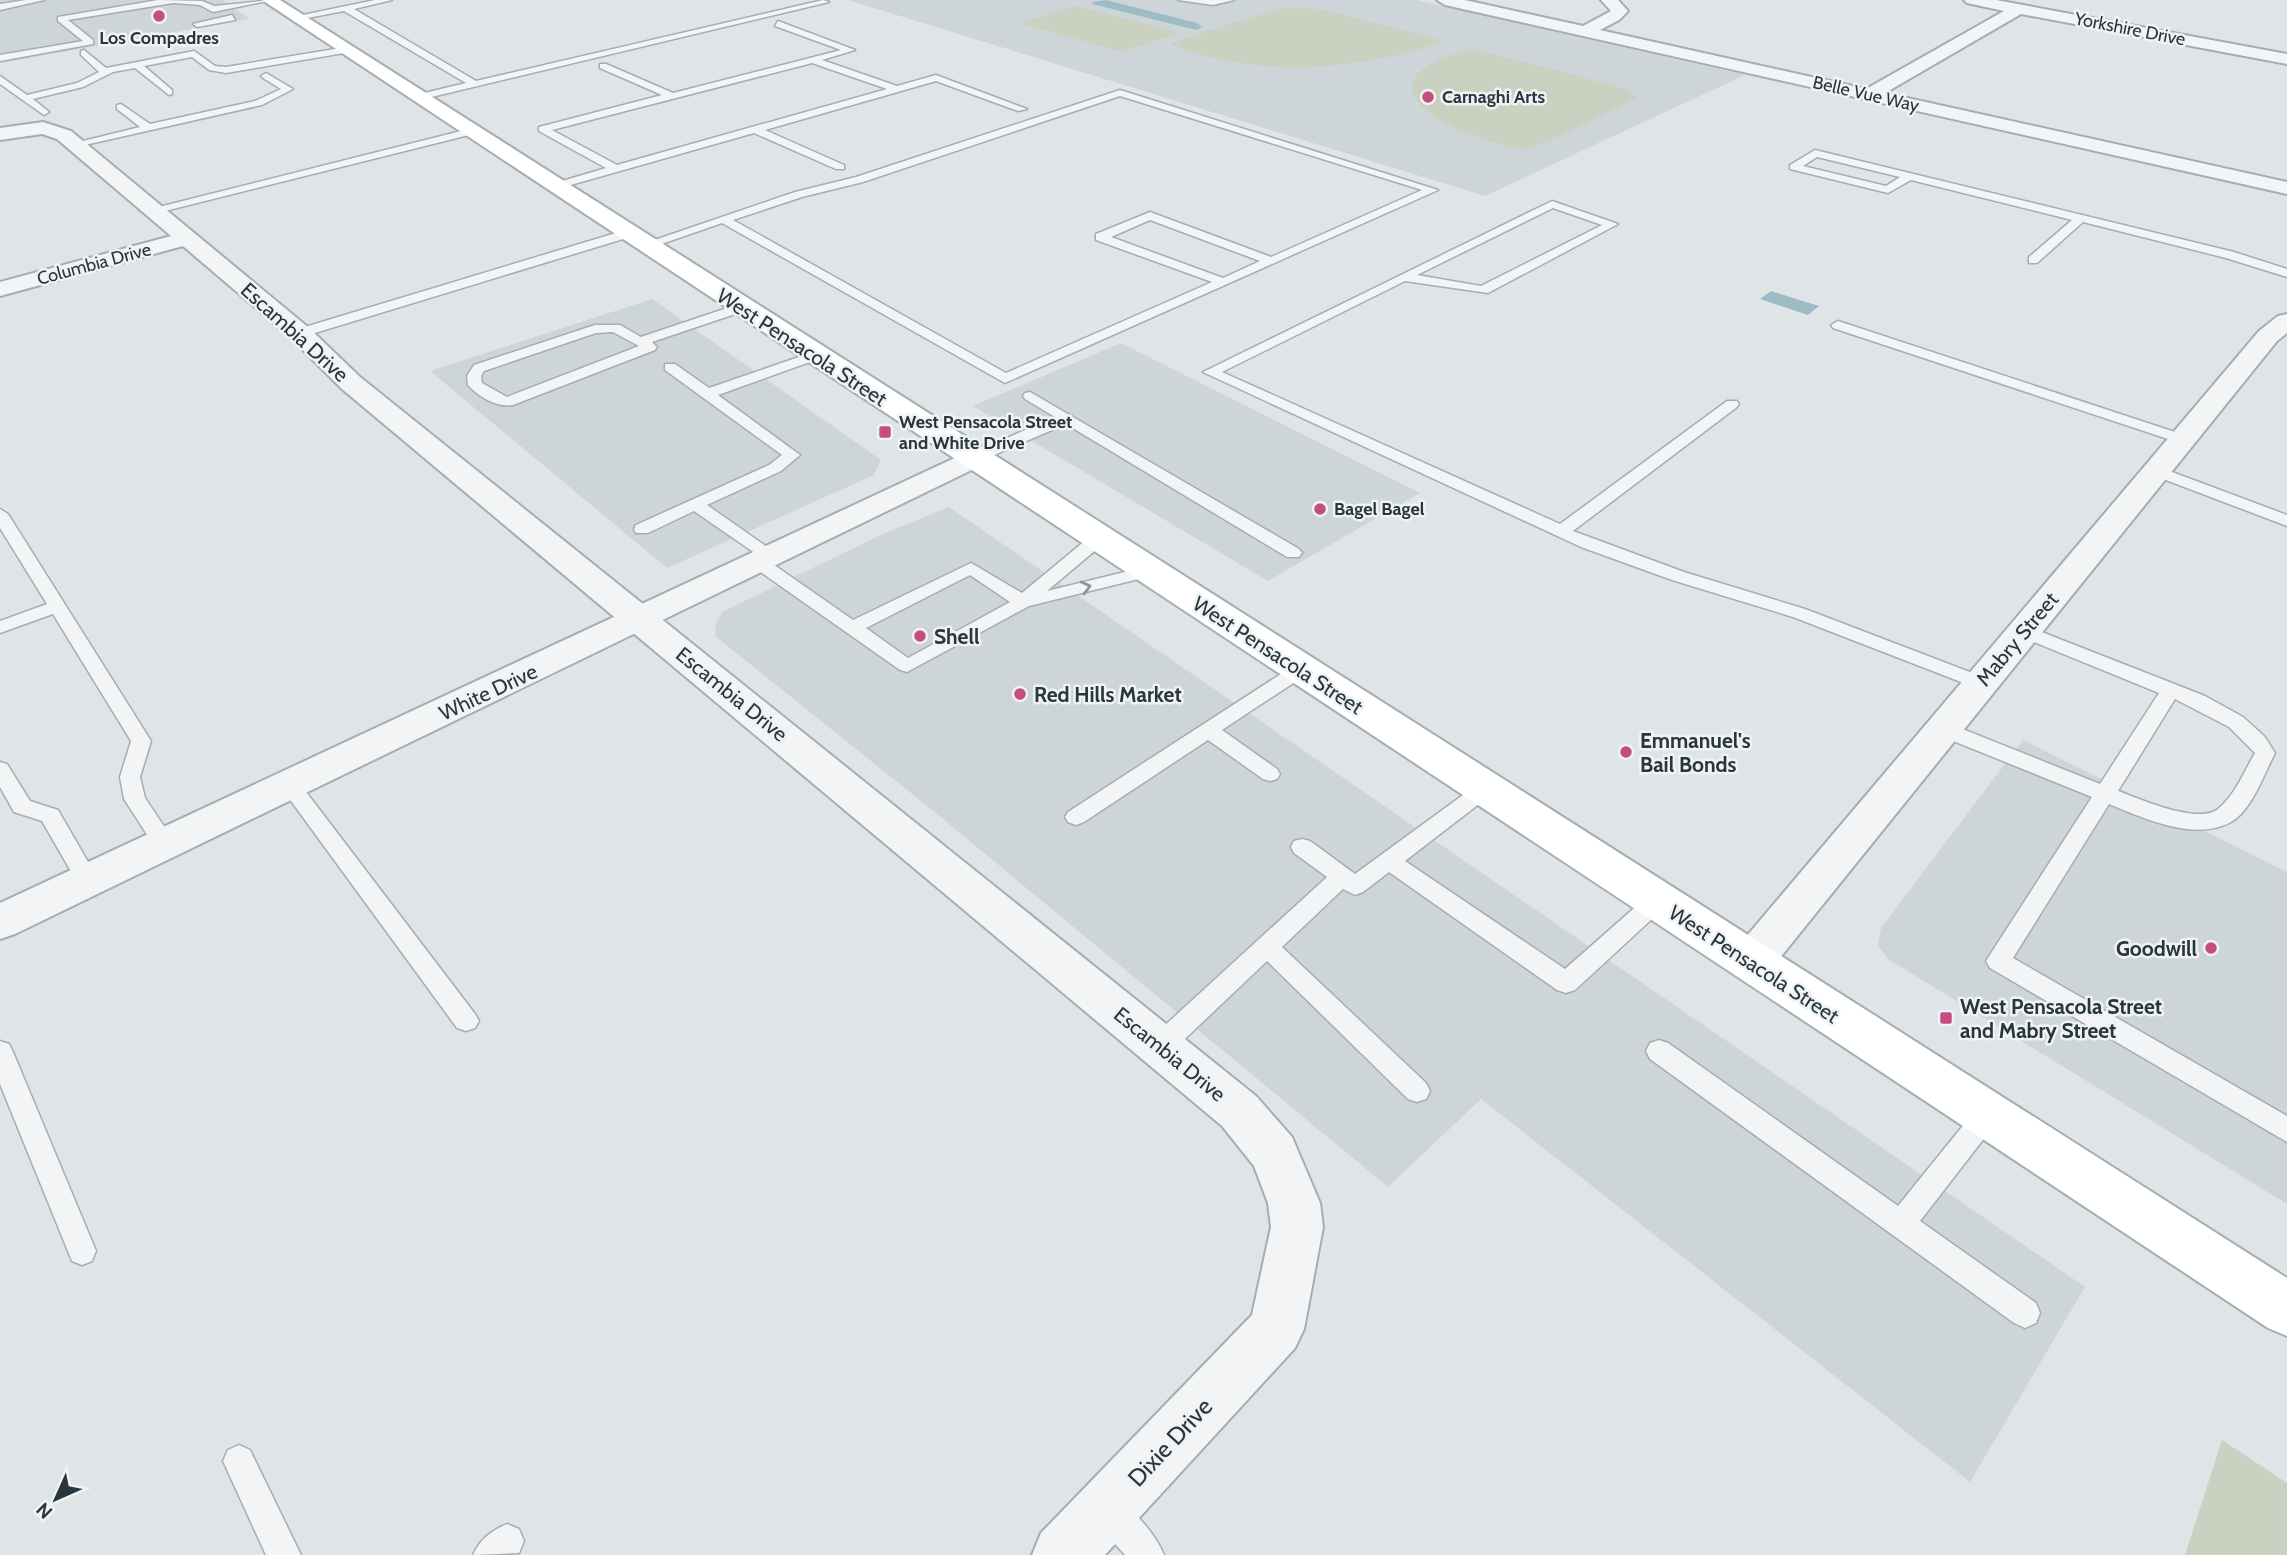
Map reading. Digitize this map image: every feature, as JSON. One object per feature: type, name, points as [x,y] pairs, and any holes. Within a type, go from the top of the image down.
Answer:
[{"type":"main road","name":"West Pensacola Street","points":[[278,7],[2287,1309]]},
{"type":"street","name":"Belle Vue Way","points":[[1445,0],[2287,188]]},
{"type":"street","points":[[1586,31],[1620,10],[1609,0]]},
{"type":"street","name":"Yorkshire Drive","points":[[1972,0],[2287,59]]},
{"type":"street","points":[[1870,94],[2018,9]]},
{"type":"street","points":[[0,134],[43,120]]},
{"type":"street","name":"Escambia Drive","points":[[43,120],[300,333],[351,383],[1239,1111],[1274,1153],[1294,1203],[1297,1227],[1276,1329]]},
{"type":"street","name":"Columbia Drive","points":[[0,289],[188,239]]},
{"type":"street","name":"Mabry Street","points":[[1751,962],[2155,471],[2268,336],[2287,321]]},
{"type":"street","name":"White Drive","points":[[0,922],[974,458]]},
{"type":"street","name":"Dixie Drive","points":[[1063,1555],[1276,1329]]},
{"type":"lane","points":[[0,7],[40,0]]},
{"type":"lane","points":[[0,58],[90,41],[61,19],[172,0],[202,3],[212,9],[346,8],[388,0]]},
{"type":"lane","points":[[1182,0],[1201,3],[1230,0]]},
{"type":"lane","points":[[419,97],[825,2]]},
{"type":"lane","points":[[346,8],[475,84]]},
{"type":"lane","points":[[197,24],[246,15]]},
{"type":"lane","points":[[615,169],[543,129],[850,50],[778,24]]},
{"type":"lane","points":[[84,53],[104,71],[194,54],[212,68],[236,70],[347,50]]},
{"type":"lane","points":[[813,60],[896,89]]},
{"type":"lane","points":[[137,65],[169,92]]},
{"type":"lane","points":[[603,66],[672,96]]},
{"type":"lane","points":[[25,98],[80,85],[112,69]]},
{"type":"lane","points":[[76,145],[258,103],[288,89],[267,76]]},
{"type":"lane","points":[[556,186],[936,78],[1022,109]]},
{"type":"lane","points":[[0,79],[25,98],[43,120]]},
{"type":"lane","points":[[646,245],[723,219],[799,194],[859,180],[1120,93],[1432,190],[1005,379],[723,219]]},
{"type":"lane","points":[[121,107],[148,128]]},
{"type":"lane","points":[[231,110],[246,119]]},
{"type":"lane","points":[[754,130],[840,167]]},
{"type":"lane","points":[[153,210],[472,131]]},
{"type":"lane","points":[[1909,176],[1888,190],[1794,167],[1815,153],[1909,176],[2080,219],[2230,255],[2287,273]]},
{"type":"lane","points":[[1404,276],[1483,290],[1612,224],[1552,204],[1404,276],[1210,372],[1562,531],[1678,576],[1799,613],[1981,683]]},
{"type":"lane","points":[[1223,282],[1100,237],[1150,216],[1271,261]]},
{"type":"lane","points":[[2033,260],[2080,219]]},
{"type":"lane","points":[[300,333],[629,233]]},
{"type":"lane","points":[[639,342],[650,347],[508,402],[492,397],[475,385],[474,376],[479,368],[595,329],[615,328],[639,342],[742,307]]},
{"type":"lane","points":[[1838,325],[2182,439]]},
{"type":"lane","points":[[707,394],[816,355]]},
{"type":"lane","points":[[642,529],[775,468],[792,455],[670,367]]},
{"type":"lane","points":[[1030,396],[1293,553]]},
{"type":"lane","points":[[1562,531],[1732,404]]},
{"type":"lane","points":[[974,458],[1067,418]]},
{"type":"lane","points":[[2155,471],[2287,521]]},
{"type":"lane","points":[[696,505],[852,628],[907,666],[1023,602],[1098,538]]},
{"type":"lane","points":[[0,514],[141,741],[130,777],[135,799],[165,844]]},
{"type":"lane","points":[[852,628],[971,568],[1023,602],[1149,571]]},
{"type":"lane","points":[[0,627],[57,606]]},
{"type":"lane","points":[[1942,729],[2173,818],[2206,822],[2224,816],[2238,802],[2265,754],[2258,742],[2236,722],[2171,690],[2024,631]]},
{"type":"lane","points":[[1076,817],[1300,670]]},
{"type":"lane","points":[[2171,690],[1998,961],[2287,1130]]},
{"type":"lane","points":[[1208,730],[1270,774]]},
{"type":"lane","points":[[0,769],[22,807],[50,815],[88,881]]},
{"type":"lane","points":[[290,785],[467,1021]]},
{"type":"lane","points":[[1303,847],[1355,887],[1485,789]]},
{"type":"lane","points":[[1389,861],[1566,984],[1657,901]]},
{"type":"lane","points":[[1160,1046],[1342,877]]},
{"type":"lane","points":[[1267,946],[1299,980],[1417,1091]]},
{"type":"lane","points":[[1659,1051],[2025,1313]]},
{"type":"lane","points":[[0,1052],[82,1251]]},
{"type":"lane","points":[[1900,1224],[1987,1115]]},
{"type":"lane","points":[[239,1461],[284,1555]]},
{"type":"lane","points":[[1106,1510],[1147,1555]]},
{"type":"shaded area","points":[[0,0],[222,0],[250,19],[0,63]]},
{"type":"shaded area","name":"Carnaghi Arts","points":[[848,0],[1416,0],[1745,75],[1485,196]]},
{"type":"shaded area","points":[[652,299],[881,460],[874,475],[667,568],[430,371]]},
{"type":"shaded area","points":[[1121,343],[1420,493],[1268,581],[973,406]]},
{"type":"shaded area","points":[[949,507],[2085,1287],[1970,1482],[1481,1099],[1388,1187],[932,810],[715,636],[716,624],[722,612],[887,532]]},
{"type":"shaded area","points":[[2023,740],[2287,872],[2287,1204],[1888,959],[1878,946],[1881,928]]},
{"type":"green space","points":[[1076,6],[1180,33],[1122,52],[1019,23]]},
{"type":"green space","points":[[1280,8],[1319,9],[1445,41],[1378,59],[1308,67],[1237,63],[1170,44]]},
{"type":"green space","points":[[1472,48],[1626,89],[1637,98],[1532,147],[1512,148],[1494,143],[1473,136],[1432,115],[1418,103],[1412,90],[1415,77],[1420,71],[1441,59]]},
{"type":"green space","points":[[2222,1440],[2287,1483],[2287,1555],[2185,1555]]},
{"type":"water","points":[[1106,0],[1197,23],[1202,27],[1197,30],[1092,4]]},
{"type":"water","points":[[1771,291],[1819,306],[1808,315],[1760,299]]},
{"type":"place","name":"Los Compadres","points":[[159,16]]},
{"type":"place","name":"Carnaghi Arts","points":[[1428,97]]},
{"type":"place","name":"West Pensacola Street and White Drive","points":[[885,432]]},
{"type":"place","name":"Bagel Bagel","points":[[1320,509]]},
{"type":"place","name":"Shell","points":[[920,636]]},
{"type":"place","name":"Red Hills Market","points":[[1020,694]]},
{"type":"place","name":"Emmanuel's Bail Bonds","points":[[1626,752]]},
{"type":"place","name":"Goodwill","points":[[2211,948]]},
{"type":"place","name":"West Pensacola Street and Mabry Street","points":[[1946,1018]]}]
